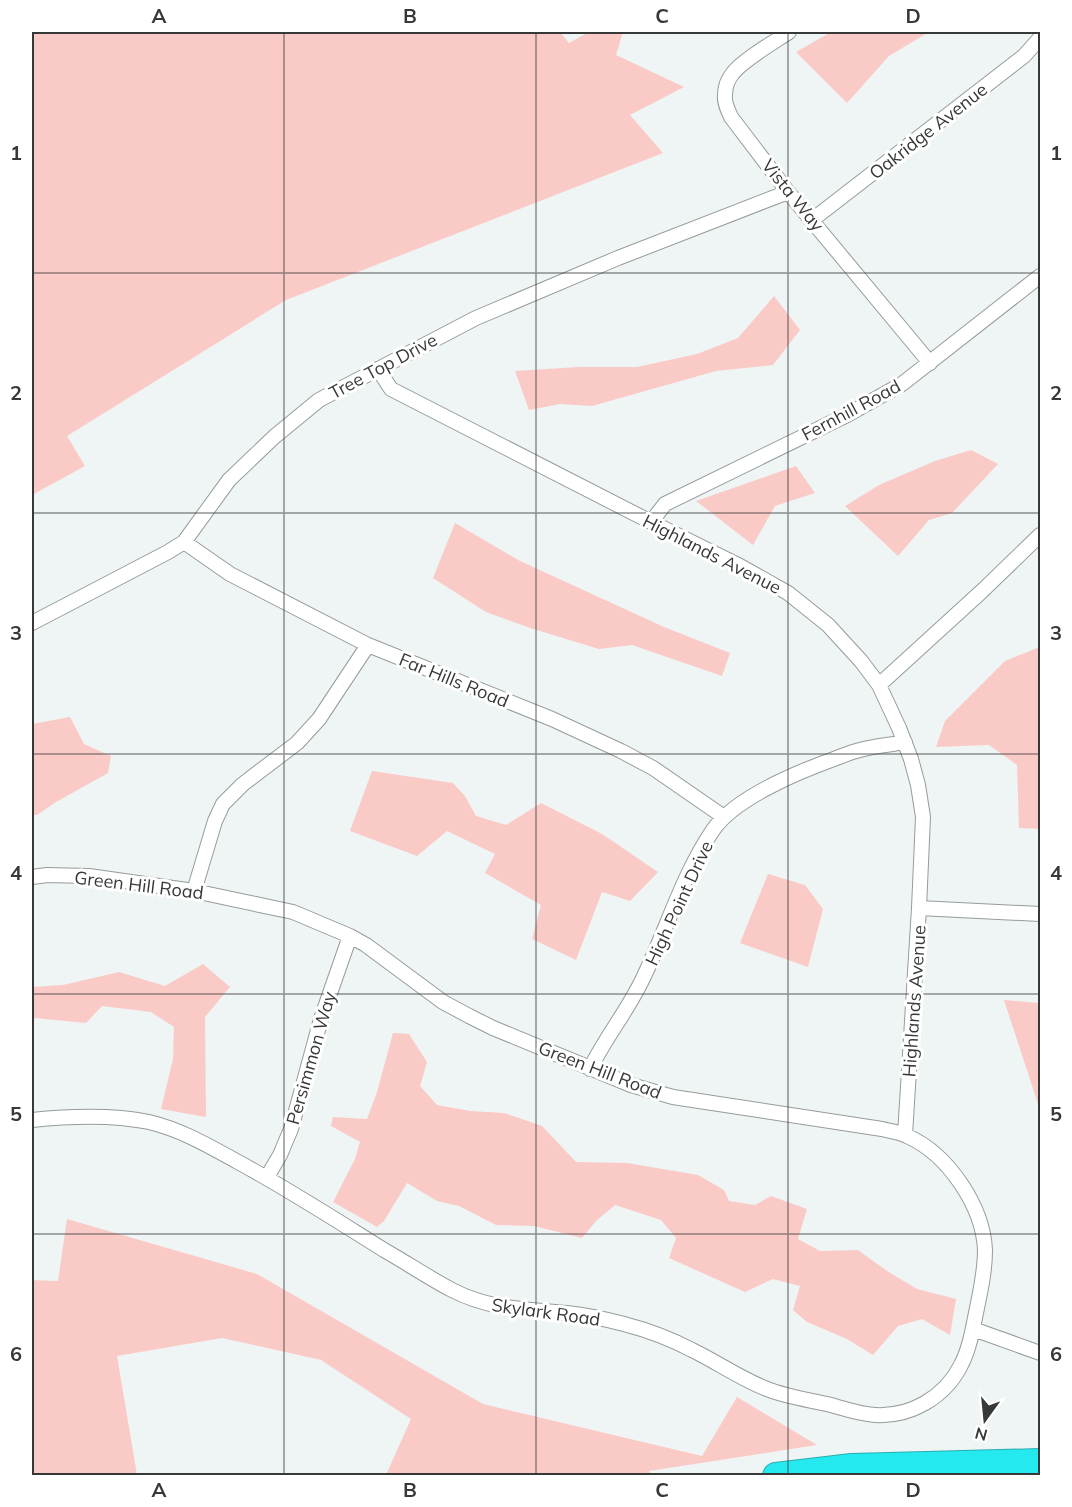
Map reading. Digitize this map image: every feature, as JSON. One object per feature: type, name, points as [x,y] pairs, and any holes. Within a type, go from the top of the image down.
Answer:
[{"type":"highway","points":[[776,1476],[852,1467],[1041,1462]]},
{"type":"street","name":"Vista Way","points":[[789,32],[741,65],[732,74],[727,83],[725,95],[731,117],[788,192],[930,363]]},
{"type":"street","name":"Oakridge Avenue","points":[[812,220],[1024,56],[1041,38]]},
{"type":"street","name":"Tree Top Drive","points":[[32,622],[184,542],[229,480],[274,437],[319,400],[476,318],[618,258],[788,192]]},
{"type":"street","name":"Fernhill Road","points":[[651,522],[664,504],[847,416],[902,384],[1041,276]]},
{"type":"street","name":"Highlands Avenue","points":[[378,369],[391,389],[740,566],[788,593],[828,625],[861,661],[879,685],[905,742],[918,785],[923,817],[905,1135]]},
{"type":"street","points":[[879,685],[1041,535]]},
{"type":"street","name":"Far Hills Road","points":[[184,542],[230,574],[368,645],[552,719],[621,751],[653,768],[724,817]]},
{"type":"street","points":[[194,891],[215,821],[223,804],[243,784],[297,743],[319,719],[368,645]]},
{"type":"street","name":"High Point Drive","points":[[590,1069],[599,1050],[622,1017],[644,978],[689,872],[724,817],[760,792],[808,768],[860,749],[905,742]]},
{"type":"street","name":"Green Hill Road","points":[[32,877],[89,876],[194,891],[293,912],[366,945],[443,1002],[468,1016],[631,1085],[673,1097],[882,1129],[905,1135],[917,1141],[949,1167],[974,1205],[979,1219],[983,1234],[985,1264],[973,1329]]},
{"type":"street","points":[[919,908],[1041,914]]},
{"type":"street","name":"Persimmon Way","points":[[267,1177],[291,1129],[321,1019],[350,936]]},
{"type":"street","name":"Skylark Road","points":[[32,1120],[118,1117],[178,1130],[267,1177],[438,1283],[471,1299],[502,1307],[586,1316],[626,1325],[690,1348],[739,1376],[768,1389],[856,1412],[875,1415],[894,1414],[929,1401],[951,1381],[956,1373],[963,1361],[973,1329]]},
{"type":"street","points":[[973,1329],[1041,1353]]},
{"type":"shaded area","points":[[32,32],[560,32],[569,43],[589,32],[623,32],[616,55],[684,87],[630,115],[663,153],[286,300],[67,436],[85,466],[32,495]]},
{"type":"shaded area","points":[[831,32],[929,32],[889,56],[847,103],[796,52]]},
{"type":"shaded area","points":[[774,296],[800,330],[773,365],[716,371],[592,406],[560,404],[529,410],[515,371],[578,367],[637,367],[697,354],[738,338]]},
{"type":"shaded area","points":[[971,450],[998,464],[952,513],[929,520],[898,556],[845,506],[879,485],[935,461]]},
{"type":"shaded area","points":[[796,466],[815,493],[775,506],[753,545],[696,501]]},
{"type":"shaded area","points":[[455,523],[520,561],[664,627],[730,653],[722,676],[632,645],[599,649],[486,612],[433,578]]},
{"type":"shaded area","points":[[1040,647],[1040,829],[1019,828],[1017,765],[989,745],[936,747],[945,721],[1005,661]]},
{"type":"shaded area","points":[[70,717],[84,744],[111,756],[108,773],[37,815],[32,815],[32,724]]},
{"type":"shaded area","points":[[372,771],[453,783],[465,796],[476,816],[506,825],[541,803],[602,834],[658,872],[630,901],[602,892],[576,960],[532,939],[541,905],[485,873],[495,854],[447,831],[417,856],[350,831]]},
{"type":"shaded area","points":[[768,874],[805,885],[823,909],[808,967],[740,943]]},
{"type":"shaded area","points":[[203,964],[230,987],[205,1017],[206,1117],[161,1109],[173,1059],[174,1027],[151,1012],[102,1006],[86,1023],[35,1018],[32,1020],[32,987],[63,985],[119,972],[165,986]]},
{"type":"shaded area","points":[[1004,1000],[1040,1003],[1040,1110]]},
{"type":"shaded area","points":[[393,1033],[409,1034],[427,1062],[420,1086],[437,1105],[470,1111],[504,1113],[542,1126],[576,1162],[627,1163],[698,1175],[724,1190],[729,1201],[755,1205],[771,1196],[807,1209],[798,1239],[820,1251],[858,1250],[917,1289],[956,1299],[950,1335],[922,1319],[898,1326],[873,1355],[847,1339],[807,1322],[793,1310],[800,1286],[773,1279],[745,1292],[669,1258],[676,1238],[661,1220],[615,1205],[596,1221],[582,1238],[534,1226],[496,1225],[459,1206],[437,1201],[407,1183],[384,1221],[377,1227],[333,1202],[355,1159],[360,1142],[331,1126],[333,1117],[367,1119]]},
{"type":"shaded area","points":[[67,1219],[257,1274],[483,1404],[702,1456],[737,1397],[817,1445],[649,1471],[652,1475],[646,1476],[386,1475],[411,1419],[321,1360],[222,1338],[117,1356],[137,1475],[32,1475],[32,1280],[58,1281]]}]
